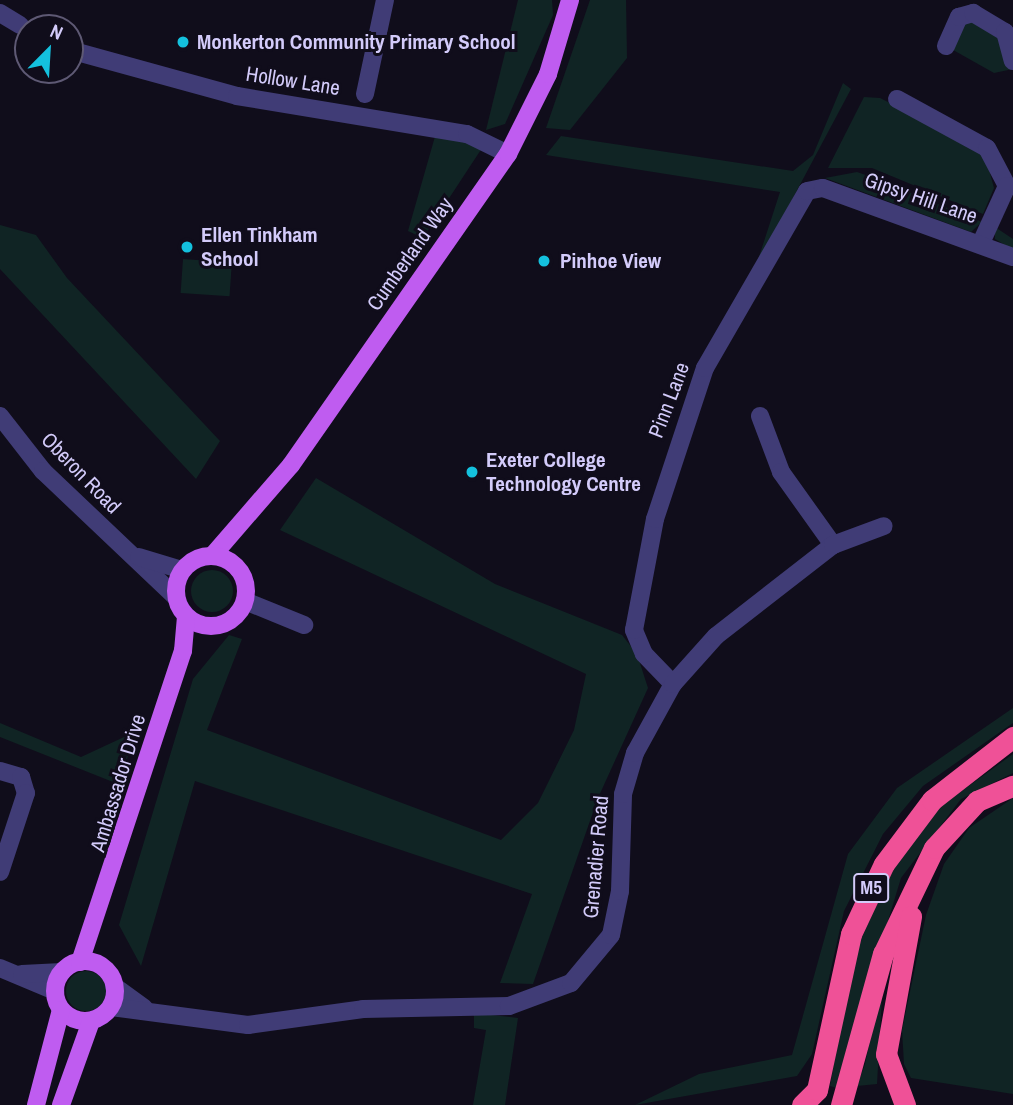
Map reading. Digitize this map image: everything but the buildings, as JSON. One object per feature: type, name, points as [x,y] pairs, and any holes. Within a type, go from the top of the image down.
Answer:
[{"type":"highway","name":"M5","points":[[815,1100],[851,934],[884,864],[932,800],[1013,737]]},
{"type":"highway","name":"M5","points":[[841,1105],[883,954],[933,848],[965,811],[1013,786]]},
{"type":"highway","name":"M5","points":[[905,1105],[886,1054],[919,879]]},
{"type":"main road","name":"Cumberland Way","points":[[213,555],[253,516],[508,154],[548,74],[570,0]]},
{"type":"main road","name":"Cumberland Way","points":[[239,569],[253,516]]},
{"type":"main road","points":[[213,555],[239,569],[245,601],[229,621],[209,626],[186,615],[176,597],[182,570],[213,555]]},
{"type":"main road","name":"Ambassador Drive","points":[[80,962],[94,928],[183,650],[186,615]]},
{"type":"main road","name":"Ambassador Drive","points":[[183,650],[209,626]]},
{"type":"main road","name":"Ambassador Drive","points":[[94,928],[99,965]]},
{"type":"main road","points":[[36,1105],[61,1010],[55,991],[62,972],[80,962],[99,965],[114,986],[111,1007],[91,1021],[61,1105]]},
{"type":"main road","points":[[61,1010],[91,1021]]},
{"type":"street","points":[[365,94],[385,0]]},
{"type":"street","points":[[946,46],[966,0]]},
{"type":"street","points":[[959,17],[973,13],[997,23],[1013,61]]},
{"type":"street","name":"Hollow Lane","points":[[84,54],[243,97],[467,134],[508,154]]},
{"type":"street","points":[[897,99],[977,139],[1009,194],[981,243]]},
{"type":"street","name":"Gipsy Hill Lane","points":[[812,186],[981,243],[1013,257]]},
{"type":"street","name":"Pinn Lane","points":[[673,684],[644,654],[634,630],[658,506],[705,368],[812,186]]},
{"type":"street","name":"Oberon Road","points":[[0,416],[43,471],[136,556],[176,597]]},
{"type":"street","points":[[760,416],[781,472],[833,545]]},
{"type":"street","name":"Grenadier Road","points":[[111,1007],[248,1025],[363,1009],[509,1006],[571,983],[611,936],[620,891],[623,794],[635,753],[673,684],[716,636],[833,545],[884,526]]},
{"type":"street","name":"Oberon Road","points":[[136,556],[182,570]]},
{"type":"street","points":[[245,601],[304,625]]},
{"type":"street","points":[[0,771],[21,777],[26,793],[15,844],[0,872]]},
{"type":"street","points":[[0,968],[22,974],[55,991]]},
{"type":"street","points":[[22,974],[62,972]]},
{"type":"street","name":"Grenadier Road","points":[[114,986],[151,1011]]},
{"type":"green space","points":[[518,0],[552,0],[553,15],[505,124],[486,130]]},
{"type":"green space","points":[[590,0],[626,0],[627,58],[570,130],[546,128]]},
{"type":"green space","points":[[959,17],[997,23],[1013,69],[994,73],[946,46]]},
{"type":"green space","points":[[843,83],[851,89],[755,269],[780,192],[546,155],[561,136],[793,171],[813,155]]},
{"type":"green space","points":[[864,97],[880,98],[984,151],[994,188],[983,214],[872,168],[828,168]]},
{"type":"green space","points":[[436,133],[484,145],[423,238],[408,231]]},
{"type":"green space","points":[[857,172],[982,222],[971,232],[825,178]]},
{"type":"green space","points":[[0,225],[36,235],[67,278],[220,441],[196,479],[0,269]]},
{"type":"green space","points":[[995,227],[1013,239],[1013,250],[995,239]]},
{"type":"green space","points":[[183,259],[232,262],[230,296],[181,293]]},
{"type":"green space","points":[[316,478],[495,584],[622,635],[637,654],[648,688],[598,798],[533,984],[500,983],[532,894],[195,781],[141,966],[119,925],[193,679],[229,635],[242,639],[207,730],[501,840],[538,803],[574,730],[586,674],[280,530]]},
{"type":"green space","points":[[212,570],[227,576],[233,591],[227,606],[212,612],[197,606],[191,591],[197,576]]},
{"type":"green space","points":[[1013,708],[1013,723],[923,786],[883,834],[844,911],[812,1054],[797,1076],[635,1105],[699,1074],[792,1055],[848,854],[897,788]]},
{"type":"green space","points":[[0,723],[81,757],[137,731],[118,784],[0,737]]},
{"type":"green space","points":[[1013,754],[1013,773],[961,799],[901,878],[837,1088],[830,1086],[853,957],[896,862],[941,806]]},
{"type":"green space","points":[[1013,798],[1013,1094],[911,1078],[904,1064],[902,1030],[926,915],[944,864],[969,828]]},
{"type":"green space","points":[[86,971],[100,977],[106,991],[100,1005],[86,1011],[72,1005],[66,991],[72,977]]},
{"type":"green space","points":[[883,980],[877,1084],[857,1086],[865,1064]]},
{"type":"green space","points":[[474,1013],[518,1018],[505,1105],[473,1105],[486,1030],[474,1028]]},
{"type":"place","name":"Monkerton Community Primary School","points":[[183,42]]},
{"type":"place","name":"Ellen Tinkham School","points":[[187,247]]},
{"type":"place","name":"Pinhoe View","points":[[544,261]]},
{"type":"place","name":"Exeter College Technology Centre","points":[[472,472]]}]
